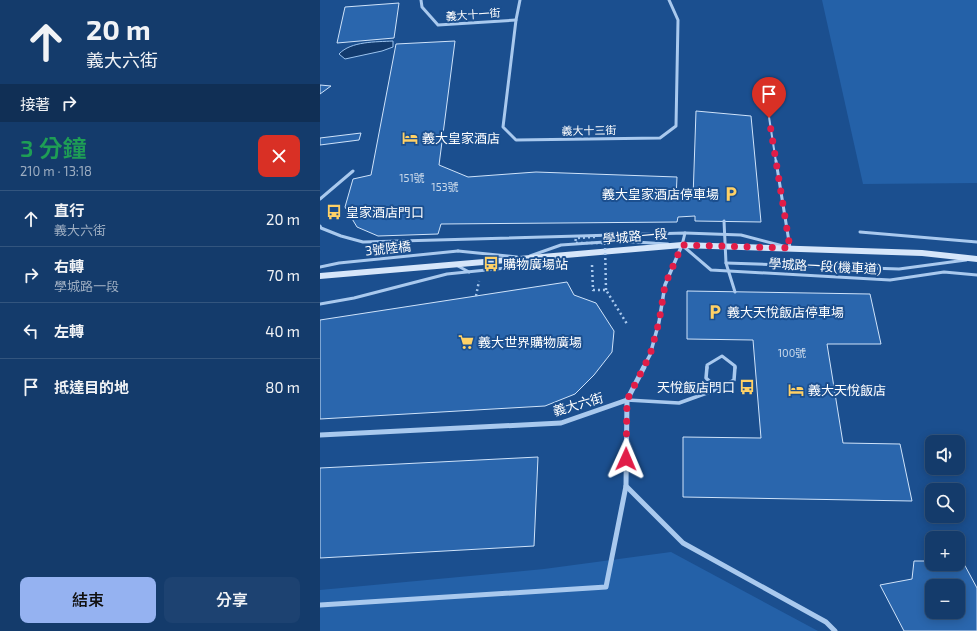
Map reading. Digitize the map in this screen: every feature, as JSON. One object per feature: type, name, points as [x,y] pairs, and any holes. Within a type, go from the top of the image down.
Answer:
[{"type":"main road","name":"學城路一段","points":[[320,276],[682,245],[922,253],[976,259]]},
{"type":"street","name":"義大十一街","points":[[421,0],[422,6],[438,25],[516,20]]},
{"type":"street","name":"義大十三街","points":[[520,0],[516,20],[503,127],[516,140],[660,138],[676,126],[678,20],[669,0]]},
{"type":"street","points":[[320,605],[606,587],[626,486],[627,400],[650,355],[659,322],[665,285],[682,245]]},
{"type":"street","name":"義大六街","points":[[320,435],[561,423],[627,400]]},
{"type":"street","points":[[626,486],[683,543],[826,622],[835,631]]},
{"type":"lane","points":[[320,226],[321,228],[341,236],[363,242],[685,233],[741,235],[790,248],[769,118]]},
{"type":"lane","points":[[320,199],[353,171]]},
{"type":"lane","points":[[724,221],[726,263],[735,292]]},
{"type":"lane","points":[[860,232],[977,242]]},
{"type":"lane","points":[[682,245],[685,233]]},
{"type":"lane","name":"學城路一段(機車道)","points":[[682,245],[712,270],[890,280],[944,272],[977,275]]},
{"type":"lane","name":"3號陸橋","points":[[320,267],[339,263],[458,250],[524,258]]},
{"type":"lane","points":[[320,304],[354,298],[447,274],[506,268],[524,258]]},
{"type":"lane","points":[[726,263],[899,269],[976,259]]},
{"type":"lane","points":[[454,264],[470,272]]},
{"type":"lane","points":[[627,400],[679,403],[718,388],[734,380],[735,366],[722,356],[708,364],[706,378],[718,388]]},
{"type":"path","points":[[595,237],[576,238],[575,244],[610,243],[610,234]]},
{"type":"path","points":[[605,243],[606,290],[627,324]]},
{"type":"path","points":[[592,265],[593,290],[606,290]]},
{"type":"path","points":[[476,296],[480,276]]},
{"type":"shaded area","points":[[822,0],[977,0],[977,183],[863,184]]},
{"type":"shaded area","points":[[393,41],[393,47],[382,51],[345,59],[339,54],[357,44]]},
{"type":"shaded area","points":[[671,552],[818,631],[320,631],[320,590],[544,569]]},
{"type":"building","points":[[399,3],[394,38],[337,43],[345,7]]},
{"type":"building","name":"義大皇家酒店","points":[[455,41],[439,165],[468,177],[536,172],[677,177],[676,199],[693,198],[696,111],[751,116],[761,222],[695,221],[695,216],[678,217],[677,222],[441,224],[438,234],[378,236],[357,227],[345,207],[353,179],[371,175],[396,44]]},
{"type":"building","points":[[320,85],[331,86],[320,94]]},
{"type":"building","points":[[361,133],[359,140],[320,145],[320,138]]},
{"type":"building","name":"義大世界購物廣場","points":[[567,282],[574,295],[596,303],[614,331],[612,352],[594,375],[575,394],[545,406],[320,419],[320,320]]},
{"type":"building","name":"義大天悅飯店","points":[[687,291],[870,294],[881,344],[827,344],[843,443],[900,444],[912,501],[683,497],[683,437],[761,438],[753,340],[687,339]]},
{"type":"building","points":[[538,457],[534,546],[320,558],[320,468]]},
{"type":"building","points":[[914,561],[925,561],[925,571],[965,571],[965,566],[977,588],[977,631],[904,631],[880,585],[912,579]]},
{"type":"place","name":"義大皇家酒店","points":[[410,138]]},
{"type":"place","name":"義大皇家酒店停車場","points":[[731,194]]},
{"type":"place","name":"皇家酒店門口","points":[[334,212]]},
{"type":"place","name":"購物廣場站","points":[[491,264]]},
{"type":"place","name":"義大天悅飯店停車場","points":[[715,312]]},
{"type":"place","name":"義大世界購物廣場","points":[[466,342]]},
{"type":"place","name":"天悅飯店門口","points":[[747,387]]},
{"type":"place","name":"義大天悅飯店","points":[[796,390]]},
{"type":"route","points":[[626,459],[627,400],[650,355],[659,322],[665,285],[682,245],[790,248],[769,118]]}]
